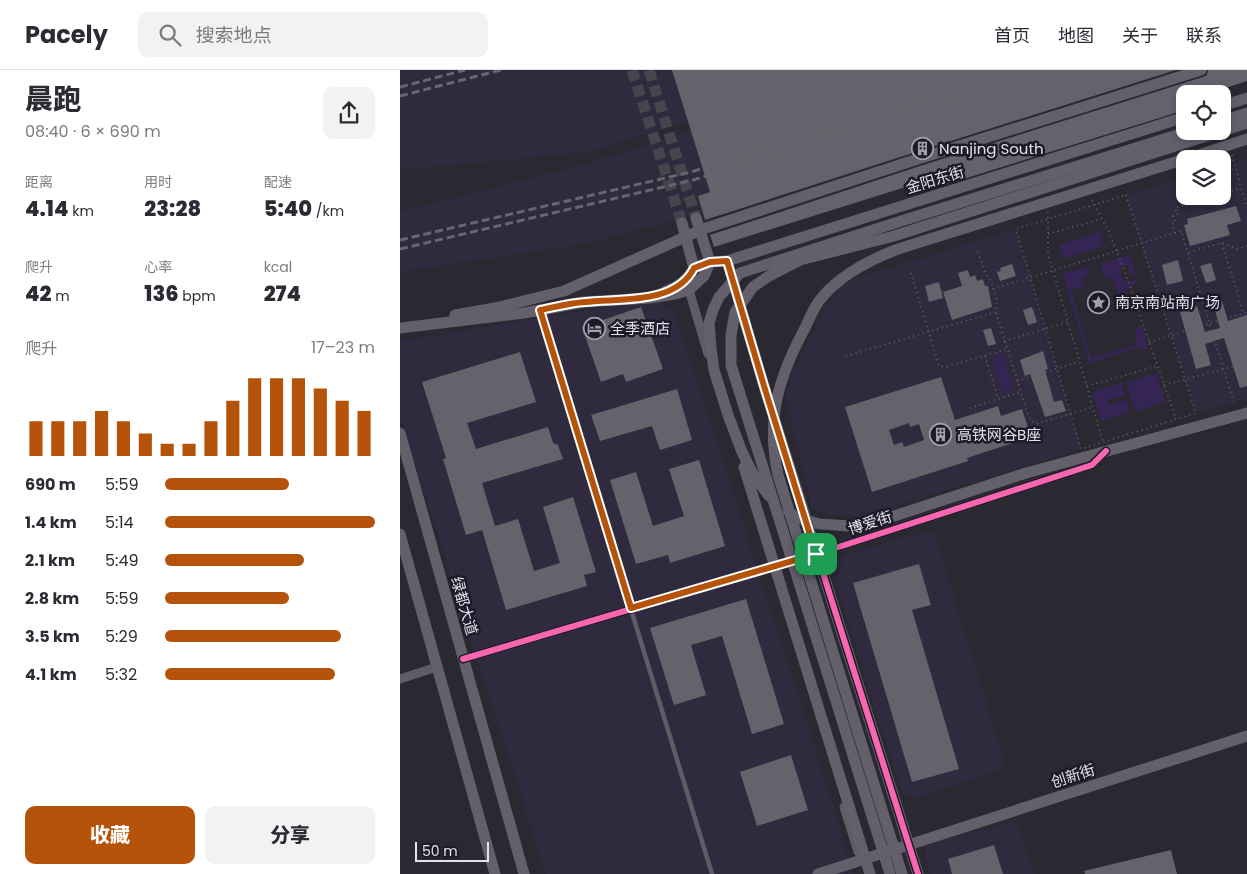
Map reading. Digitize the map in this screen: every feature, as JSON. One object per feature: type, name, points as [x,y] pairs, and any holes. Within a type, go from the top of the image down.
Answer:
[{"type":"main road","points":[[426,326],[453,315],[495,308],[564,290],[703,228],[1201,70]]},
{"type":"main road","points":[[1231,103],[1247,98]]},
{"type":"main road","points":[[1231,118],[1247,113]]},
{"type":"main road","name":"金阳东街","points":[[694,268],[710,262],[727,261],[1176,121]]},
{"type":"main road","points":[[1231,128],[1247,123]]},
{"type":"main road","points":[[870,874],[714,370],[709,323],[719,297],[740,273],[1176,135]]},
{"type":"main road","points":[[890,874],[730,364],[731,335],[735,312],[753,287],[769,276],[800,260],[894,236],[1194,140]]},
{"type":"main road","points":[[1214,150],[1247,140]]},
{"type":"main road","points":[[902,874],[778,475],[772,430],[774,409],[790,358],[819,302],[839,281],[873,258],[1176,162]]},
{"type":"main road","points":[[400,328],[540,310],[584,302],[650,298],[675,294],[685,286],[704,276],[710,262],[696,218]]},
{"type":"main road","points":[[682,223],[694,268],[685,286]]},
{"type":"main road","points":[[727,261],[816,554],[918,874]]},
{"type":"main road","name":"博爱街","points":[[728,415],[742,452],[766,494],[796,518],[820,524],[850,526],[885,519],[1105,446],[1247,413]]},
{"type":"main road","name":"绿都大道","points":[[400,433],[524,874]]},
{"type":"main road","points":[[400,534],[495,874]]},
{"type":"main road","name":"创新街","points":[[818,874],[1247,736]]},
{"type":"street","points":[[685,286],[864,874]]},
{"type":"street","name":"博爱街","points":[[463,659],[816,554],[1092,465],[1105,446]]},
{"type":"street","points":[[400,679],[437,667]]},
{"type":"lane","points":[[540,310],[712,874]]},
{"type":"path","points":[[1067,129],[1074,152]]},
{"type":"path","points":[[1029,142],[1036,164]]},
{"type":"path","points":[[1229,145],[1247,208]]},
{"type":"path","points":[[1231,191],[1241,188]]},
{"type":"path","points":[[1126,195],[1196,413],[1105,446],[1080,449],[1016,229],[1048,219],[1126,195]]},
{"type":"path","points":[[1090,197],[1117,251],[1176,420]]},
{"type":"path","points":[[1048,202],[1048,254],[1105,446]]},
{"type":"path","points":[[1175,233],[1172,224],[1176,222],[1174,216],[1178,214],[1175,208],[1185,205]]},
{"type":"path","points":[[1048,234],[1102,218]]},
{"type":"path","points":[[994,289],[1181,231],[1235,406]]},
{"type":"path","points":[[1149,342],[1245,313],[1222,243]]},
{"type":"path","points":[[1190,252],[1222,243],[1238,249],[1247,246]]},
{"type":"path","points":[[978,252],[986,275],[994,289],[997,301],[996,312],[1028,415],[1035,424],[1093,407]]},
{"type":"path","points":[[911,273],[939,366],[946,367],[1007,349]]},
{"type":"path","points":[[846,356],[996,312]]},
{"type":"path","points":[[1004,340],[1068,322]]},
{"type":"path","points":[[985,356],[998,399]]},
{"type":"path","points":[[1017,381],[1080,362]]},
{"type":"path","points":[[1164,386],[1247,363]]},
{"type":"path","points":[[1087,386],[1157,366]]},
{"type":"path","points":[[970,408],[1020,392]]},
{"type":"shaded area","points":[[400,70],[854,70],[588,152],[400,170]]},
{"type":"shaded area","points":[[885,70],[713,211],[585,244],[400,272],[400,212],[579,166]]},
{"type":"shaded area","points":[[1247,158],[1247,398],[1196,413],[1126,195],[1176,180],[1176,205],[1231,205],[1231,163]]},
{"type":"shaded area","name":"高铁网谷B座","points":[[1016,229],[1081,449],[862,516],[827,514],[816,510],[811,505],[785,395],[791,376],[827,304],[840,287],[853,279]]},
{"type":"shaded area","points":[[1100,232],[1104,246],[1063,259],[1059,245]]},
{"type":"shaded area","points":[[1130,255],[1136,276],[1132,277],[1128,265],[1120,267],[1124,283],[1137,279],[1138,283],[1126,287],[1127,292],[1118,295],[1113,277],[1104,279],[1100,264]]},
{"type":"shaded area","points":[[1086,267],[1088,276],[1082,278],[1085,286],[1071,290],[1091,358],[1136,345],[1135,328],[1142,326],[1148,349],[1144,350],[1142,347],[1089,363],[1063,274]]},
{"type":"shaded area","points":[[652,299],[675,312],[835,810],[853,874],[546,874],[400,417],[400,341]]},
{"type":"shaded area","points":[[1003,354],[1013,389],[1002,392],[992,358]]},
{"type":"shaded area","points":[[1157,373],[1165,402],[1135,411],[1126,382]]},
{"type":"shaded area","points":[[1121,383],[1125,395],[1108,400],[1109,404],[1126,400],[1130,412],[1101,421],[1092,392]]},
{"type":"shaded area","points":[[928,531],[935,535],[1005,763],[1000,770],[919,798],[905,795],[901,791],[831,567],[840,556]]},
{"type":"shaded area","points":[[1013,822],[1019,827],[1035,874],[931,874],[926,859],[926,850],[933,842]]},
{"type":"building","points":[[672,70],[1176,70],[705,220],[698,196],[710,192]]},
{"type":"building","points":[[1208,70],[1247,70],[1247,81],[1231,86],[1178,85],[1207,75]]},
{"type":"building","points":[[1176,85],[1176,113],[912,195],[909,186],[714,247],[710,235],[923,165]]},
{"type":"building","points":[[1236,206],[1241,221],[1227,225],[1230,235],[1190,246],[1184,225],[1188,224],[1187,219]]},
{"type":"building","points":[[1178,260],[1183,281],[1167,285],[1162,265]]},
{"type":"building","points":[[1211,263],[1216,280],[1206,283],[1200,266]]},
{"type":"building","points":[[1012,264],[1016,276],[1000,281],[997,272],[1001,271],[1000,268]]},
{"type":"building","points":[[968,270],[970,277],[975,275],[977,281],[983,279],[985,286],[988,286],[992,307],[952,320],[943,292],[962,286],[958,273]]},
{"type":"building","points":[[939,282],[943,298],[929,302],[925,286]]},
{"type":"building","points":[[1221,298],[1228,321],[1247,315],[1247,386],[1240,388],[1224,338],[1205,344],[1211,365],[1196,369],[1180,312],[1197,306],[1205,332],[1220,328],[1212,300]]},
{"type":"building","points":[[641,307],[663,369],[626,382],[623,374],[601,382],[582,327]]},
{"type":"building","points":[[1032,307],[1037,322],[1028,325],[1023,310]]},
{"type":"building","points":[[991,328],[996,344],[988,346],[983,330]]},
{"type":"building","points":[[1043,351],[1048,369],[1045,370],[1054,402],[1062,400],[1066,411],[1045,417],[1030,374],[1025,376],[1020,360]]},
{"type":"building","points":[[520,352],[536,402],[467,423],[476,449],[548,427],[553,443],[558,445],[563,459],[482,483],[495,526],[518,519],[534,571],[560,563],[543,507],[573,497],[596,572],[584,575],[587,586],[506,610],[482,530],[466,535],[443,459],[446,458],[422,382]]},
{"type":"building","name":"高铁网谷B座","points":[[941,377],[955,420],[998,406],[1001,416],[1022,409],[1031,437],[967,458],[968,461],[872,492],[845,407]],"holes":[[[909,423],[910,427],[919,424],[924,440],[904,447],[902,442],[894,445],[889,430]]]},
{"type":"building","points":[[677,389],[692,440],[660,450],[652,426],[600,441],[591,415]]},
{"type":"building","points":[[699,460],[725,546],[670,563],[668,555],[636,564],[610,480],[636,472],[653,526],[684,516],[669,469]]},
{"type":"building","points":[[919,564],[931,605],[912,610],[959,769],[912,782],[853,583]]},
{"type":"building","points":[[746,599],[784,724],[752,734],[722,636],[691,645],[706,695],[674,705],[650,628]]},
{"type":"building","points":[[791,755],[808,810],[757,826],[740,772]]},
{"type":"building","points":[[994,845],[1003,874],[952,874],[948,859]]},
{"type":"building","points":[[1171,850],[1177,874],[1085,874],[1084,871]]},
{"type":"tunnel","points":[[632,70],[682,223]]},
{"type":"tunnel","points":[[649,70],[696,218]]},
{"type":"railway","points":[[400,87],[465,70]]},
{"type":"railway","points":[[400,96],[501,70]]},
{"type":"railway","points":[[400,240],[691,172],[1019,70]]},
{"type":"railway","points":[[400,249],[693,180],[1053,70]]},
{"type":"cycle path","points":[[727,261],[764,386],[918,874]]},
{"type":"cycle path","points":[[463,659],[817,554],[1092,465],[1106,451]]},
{"type":"place","name":"Nanjing South","points":[[923,149]]},
{"type":"place","name":"南京南站南广场","points":[[1099,303]]},
{"type":"place","name":"全季酒店","points":[[594,329]]},
{"type":"place","name":"高铁网谷B座","points":[[941,435]]},
{"type":"route","points":[[727,261],[816,554],[631,608],[540,310],[584,302],[650,298],[676,287],[690,276],[694,268],[710,262],[727,261]]}]
